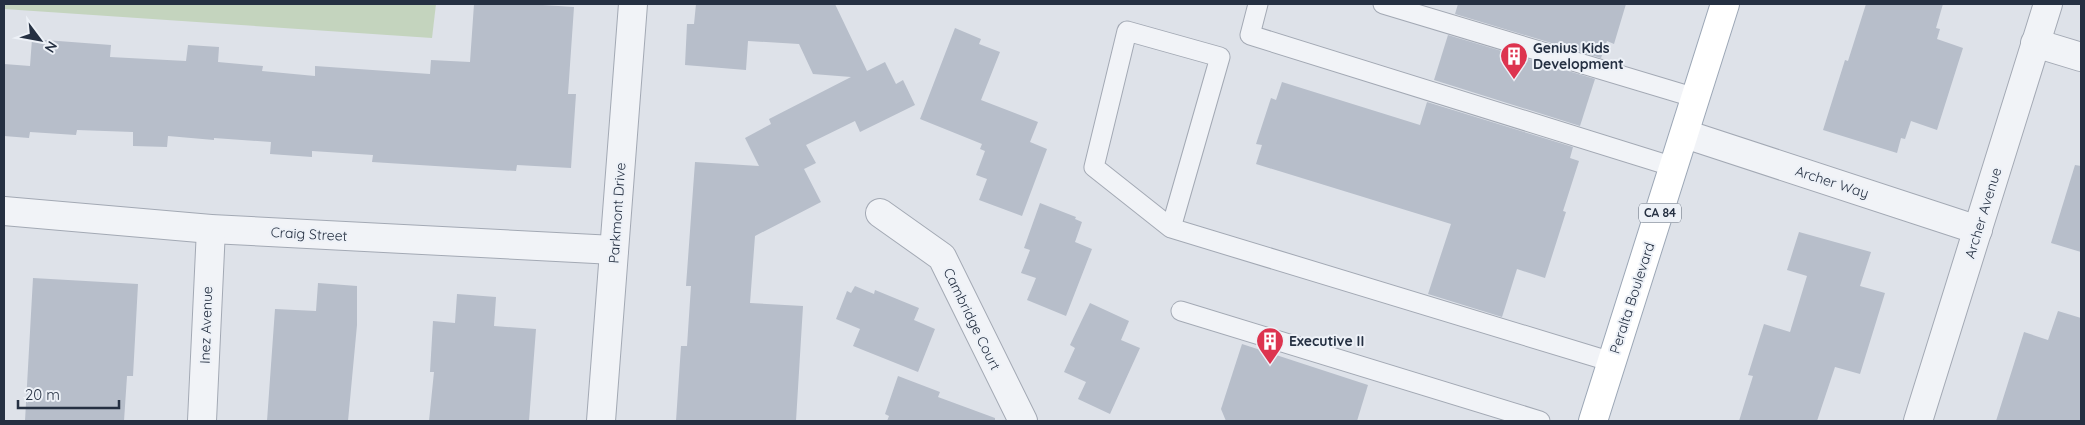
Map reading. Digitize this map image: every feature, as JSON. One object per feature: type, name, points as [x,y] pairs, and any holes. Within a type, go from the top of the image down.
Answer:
[{"type":"main road","name":"Peralta Boulevard","points":[[1593,421],[1725,4]]},
{"type":"street","name":"Parkmont Drive","points":[[601,421],[633,4]]},
{"type":"street","name":"Archer Avenue","points":[[1918,421],[2048,4]]},
{"type":"street","points":[[2035,43],[2081,57]]},
{"type":"street","name":"Archer Way","points":[[1685,134],[1978,230]]},
{"type":"street","name":"Craig Street","points":[[4,211],[211,229],[614,250]]},
{"type":"street","name":"Cambridge Court","points":[[880,213],[942,257],[1023,421]]},
{"type":"street","name":"Inez Avenue","points":[[202,421],[211,229]]},
{"type":"lane","points":[[1258,4],[1250,35],[1674,167]]},
{"type":"lane","points":[[1383,4],[1696,98]]},
{"type":"lane","points":[[1171,228],[1220,57],[1127,31],[1094,167],[1171,228],[1612,362]]},
{"type":"lane","points":[[1181,311],[1540,421]]},
{"type":"green space","points":[[4,4],[436,4],[432,38],[4,9]]},
{"type":"building","points":[[474,4],[527,4],[574,7],[568,94],[576,94],[571,168],[517,165],[516,171],[372,162],[373,155],[312,151],[312,157],[270,154],[271,142],[214,138],[214,140],[168,136],[167,147],[133,146],[133,132],[77,130],[76,135],[30,132],[29,138],[4,136],[4,64],[30,66],[32,39],[111,45],[110,57],[186,61],[188,45],[219,47],[218,62],[263,66],[262,71],[315,76],[315,66],[430,74],[431,60],[470,62]]},
{"type":"building","points":[[696,4],[835,4],[867,71],[885,62],[896,84],[903,80],[915,105],[860,132],[855,121],[806,145],[816,163],[804,169],[821,202],[755,236],[750,303],[803,306],[796,421],[676,421],[681,346],[687,346],[691,286],[686,286],[695,162],[759,166],[745,138],[771,124],[769,119],[851,77],[813,74],[799,44],[748,41],[746,70],[685,65],[687,24],[694,24]]},
{"type":"building","points":[[1458,4],[1626,4],[1614,44],[1607,41],[1601,58],[1455,14]]},
{"type":"building","points":[[1866,4],[1943,4],[1936,28],[1940,29],[1937,39],[1963,48],[1937,130],[1911,121],[1905,139],[1901,138],[1897,153],[1823,130],[1845,60],[1848,61]]},
{"type":"building","points":[[955,28],[981,39],[979,44],[1000,52],[981,100],[1038,122],[1030,142],[1047,149],[1022,216],[979,200],[987,179],[976,175],[985,151],[980,149],[982,144],[920,119]]},
{"type":"building","name":"Genius Kids Development","points":[[1448,35],[1595,79],[1580,126],[1434,80]]},
{"type":"building","points":[[1282,82],[1420,125],[1427,102],[1573,147],[1570,158],[1579,161],[1563,211],[1566,212],[1545,278],[1517,269],[1502,317],[1428,294],[1451,224],[1256,164],[1262,145],[1256,144],[1271,98],[1276,100]]},
{"type":"building","points":[[2075,165],[2081,166],[2081,252],[2051,243]]},
{"type":"building","points":[[1040,203],[1076,217],[1075,219],[1082,222],[1075,242],[1092,249],[1066,316],[1027,300],[1036,278],[1021,273],[1030,250],[1024,248]]},
{"type":"building","points":[[1799,232],[1871,252],[1860,286],[1885,293],[1860,374],[1835,367],[1817,421],[1739,421],[1753,376],[1748,375],[1764,324],[1790,332],[1807,276],[1787,270]]},
{"type":"building","points":[[33,278],[138,284],[133,376],[127,376],[124,421],[25,421]]},
{"type":"building","points":[[318,283],[357,286],[357,325],[348,421],[267,421],[275,309],[316,311]]},
{"type":"building","points":[[855,286],[874,294],[875,290],[919,308],[914,320],[935,329],[918,372],[853,346],[860,329],[836,319],[847,291],[851,293]]},
{"type":"building","points":[[457,294],[496,297],[494,326],[536,329],[529,421],[429,421],[434,372],[430,372],[433,321],[455,323]]},
{"type":"building","points":[[1090,303],[1129,321],[1121,340],[1140,348],[1110,414],[1078,399],[1086,382],[1064,372],[1075,348],[1070,345]]},
{"type":"building","points":[[2058,311],[2081,318],[2081,421],[1996,421],[2024,332],[2048,340]]},
{"type":"building","name":"Executive II","points":[[1242,344],[1368,385],[1357,421],[1226,421],[1221,409]]},
{"type":"building","points":[[898,376],[940,392],[938,397],[995,418],[995,421],[887,421],[889,416],[885,414]]},
{"type":"place","name":"Genius Kids Development","points":[[1514,80]]},
{"type":"place","name":"Executive II","points":[[1270,365]]}]
